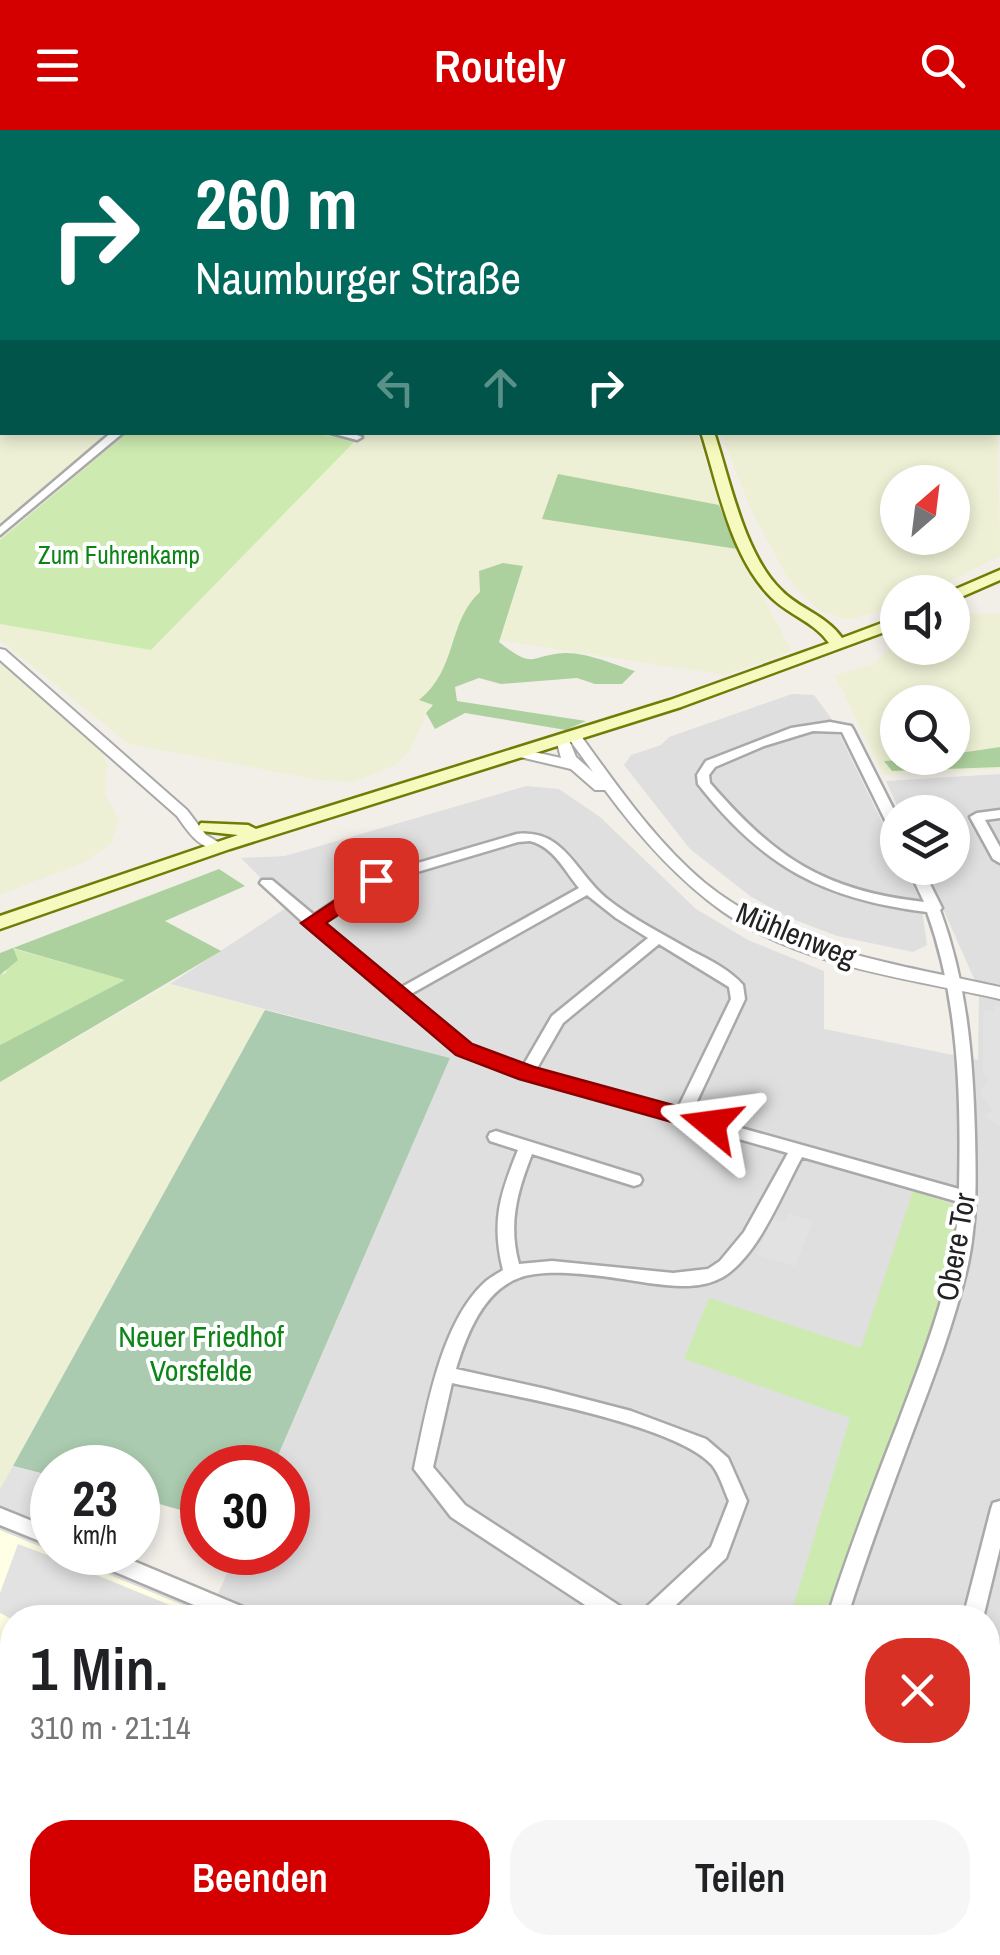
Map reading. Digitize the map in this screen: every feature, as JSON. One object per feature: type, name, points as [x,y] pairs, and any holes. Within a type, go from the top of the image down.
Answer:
[{"type":"main road","points":[[708,435],[759,568],[774,591],[826,629],[838,645]]},
{"type":"main road","points":[[970,589],[1000,574]]},
{"type":"main road","points":[[792,606],[807,627],[811,641],[808,657]]},
{"type":"main road","points":[[807,627],[838,645]]},
{"type":"main road","points":[[0,924],[217,846],[570,741],[880,628]]},
{"type":"main road","points":[[826,629],[874,630]]},
{"type":"main road","points":[[208,827],[238,831],[285,826]]},
{"type":"street","points":[[0,532],[116,435]]},
{"type":"street","points":[[347,435],[357,437]]},
{"type":"street","points":[[0,652],[182,813],[201,838],[217,846]]},
{"type":"street","points":[[880,795],[848,729],[799,730],[710,764],[702,779],[744,834],[792,867],[843,891],[936,908]]},
{"type":"street","name":"Mühlenweg","points":[[629,810],[575,765],[565,753],[570,741],[701,888],[752,920],[827,952],[1000,993]]},
{"type":"street","points":[[525,754],[575,765]]},
{"type":"street","points":[[182,813],[208,827],[216,836],[217,846]]},
{"type":"street","points":[[1000,814],[977,817],[1000,859]]},
{"type":"street","points":[[312,923],[376,880],[530,835],[550,842],[588,889],[657,938],[726,977],[738,992],[682,1116]]},
{"type":"street","points":[[267,883],[464,1050],[528,1073],[968,1198]]},
{"type":"street","name":"Obere Tor","points":[[843,1605],[957,1276],[968,1198],[966,1043],[956,984],[936,908],[924,885]]},
{"type":"street","points":[[396,996],[588,889]]},
{"type":"street","points":[[528,1073],[557,1020],[657,938]]},
{"type":"street","points":[[496,1137],[634,1180]]},
{"type":"street","points":[[512,1272],[503,1240],[503,1208],[527,1147]]},
{"type":"street","points":[[602,1605],[458,1511],[423,1469],[444,1374],[480,1295],[512,1272],[581,1269],[678,1279],[713,1274],[737,1256],[798,1149]]},
{"type":"street","points":[[444,1374],[645,1425],[676,1435],[717,1458],[738,1501],[719,1552],[662,1605]]},
{"type":"street","points":[[976,1605],[1000,1509]]},
{"type":"street","points":[[0,1516],[30,1529]]},
{"type":"street","points":[[144,1575],[216,1605]]},
{"type":"shaded area","points":[[792,694],[814,695],[833,721],[880,818],[880,885],[912,885],[921,902],[927,945],[913,952],[837,936],[787,917],[750,896],[690,849],[624,765],[631,755],[661,745],[669,737]]},
{"type":"shaded area","points":[[1000,774],[1000,1605],[0,1605],[0,1506],[30,1519],[30,1575],[160,1575],[160,1571],[218,1594],[226,1575],[310,1575],[310,1445],[283,1445],[450,1058],[170,984],[289,906],[241,858],[285,856],[526,786],[559,789],[600,817],[696,909],[748,940],[824,971],[824,1029],[978,1060],[979,990],[933,885],[970,885],[970,795],[892,795],[886,781]]},
{"type":"shaded area","points":[[994,1006],[1000,1006],[1000,1128],[984,1115],[992,1111],[980,1093],[990,1077],[983,1074],[983,1014],[985,1010],[994,1012]]},
{"type":"shaded area","points":[[788,1213],[813,1221],[795,1266],[757,1255],[772,1219],[784,1223]]},
{"type":"shaded area","points":[[13,1466],[30,1470],[30,1519],[0,1506],[0,1489]]},
{"type":"shaded area","points":[[0,1530],[30,1542],[30,1575],[110,1575],[183,1605],[0,1605]]},
{"type":"shaded area","points":[[18,1544],[30,1548],[30,1575],[96,1575],[170,1605],[0,1605],[0,1593]]},
{"type":"green space","points":[[0,435],[697,435],[737,549],[792,651],[725,675],[464,635],[410,750],[394,766],[353,782],[319,780],[129,744],[0,640]]},
{"type":"green space","name":"Zum Fuhrenkamp","points":[[125,435],[324,435],[355,441],[151,650],[0,624],[0,540]]},
{"type":"green space","points":[[722,435],[998,435],[1000,556],[963,575],[880,575],[880,611],[849,620],[820,611],[788,579],[749,506]]},
{"type":"green space","points":[[558,474],[719,505],[737,549],[542,519]]},
{"type":"green space","points":[[503,563],[523,566],[499,642],[526,659],[573,653],[635,671],[622,684],[595,684],[577,678],[501,684],[479,678],[455,687],[457,701],[586,721],[566,730],[465,713],[435,729],[426,713],[433,705],[419,700],[440,674],[462,617],[480,592],[479,571]]},
{"type":"green space","points":[[970,613],[1000,614],[1000,769],[970,771],[970,685],[880,685],[880,769],[835,675],[873,665],[880,658],[880,665],[970,665]]},
{"type":"green space","points":[[0,662],[103,753],[107,765],[105,794],[119,820],[111,843],[85,862],[0,895]]},
{"type":"green space","points":[[1000,747],[1000,767],[970,768],[970,751]]},
{"type":"green space","points":[[219,869],[245,886],[165,921],[221,951],[0,1082],[0,1045],[125,980],[13,948]]},
{"type":"green space","points":[[11,948],[126,980],[0,1045],[0,975],[6,973]]},
{"type":"green space","points":[[13,948],[18,960],[0,975],[0,953]]},
{"type":"green space","points":[[170,984],[265,1010],[0,1489],[0,1082]]},
{"type":"green space","name":"Neuer Friedhof Vorsfelde","points":[[265,1010],[450,1058],[283,1445],[180,1445],[180,1510],[160,1504],[160,1445],[30,1445],[30,1470],[13,1466]]},
{"type":"green space","points":[[913,1191],[952,1204],[968,1217],[957,1276],[843,1605],[794,1605],[850,1418],[684,1359],[709,1298],[861,1348]]},
{"type":"route","points":[[376,880],[312,923],[464,1050],[528,1073],[711,1124]]}]
